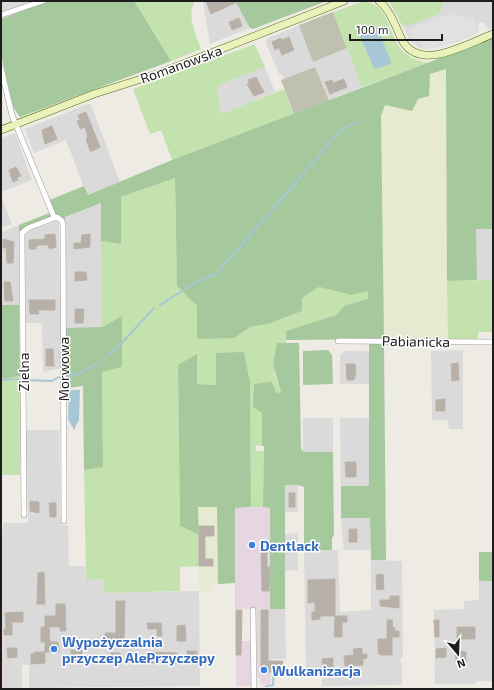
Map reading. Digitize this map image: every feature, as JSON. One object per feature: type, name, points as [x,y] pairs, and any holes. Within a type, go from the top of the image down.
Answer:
[{"type":"street","points":[[1,15],[43,1]]},
{"type":"street","name":"Romanowska","points":[[1,130],[94,94],[160,73],[344,1]]},
{"type":"street","points":[[379,1],[387,9],[404,44],[420,56],[439,54],[493,34]]},
{"type":"street","points":[[1,68],[9,106],[54,217]]},
{"type":"street","name":"Morwowa","points":[[54,217],[60,218],[63,226],[64,522]]},
{"type":"street","name":"Zielna","points":[[24,515],[22,232],[23,230],[54,217]]},
{"type":"street","name":"Pabianicka","points":[[338,341],[493,342]]},
{"type":"street","points":[[253,610],[254,689]]},
{"type":"shaded area","points":[[1,1],[33,1],[1,13]]},
{"type":"shaded area","points":[[203,1],[235,1],[250,28],[210,44]]},
{"type":"shaded area","points":[[392,1],[493,1],[493,28],[490,30],[487,28],[484,22],[478,24],[478,33],[457,42],[422,49],[410,41]]},
{"type":"shaded area","points":[[333,12],[362,87],[294,114],[284,78],[281,74],[279,74],[266,43],[268,38]]},
{"type":"shaded area","points":[[333,12],[347,48],[313,62],[299,25]]},
{"type":"shaded area","points":[[452,13],[454,17],[458,16],[468,18],[469,20],[473,19],[478,32],[442,46],[441,44],[427,49],[427,47],[422,48],[419,41],[413,43],[408,29]]},
{"type":"shaded area","points":[[265,67],[275,92],[221,114],[217,86]]},
{"type":"shaded area","points":[[315,67],[329,101],[294,114],[281,80]]},
{"type":"shaded area","points":[[446,69],[448,340],[384,339],[381,116],[385,104],[429,96],[430,74]]},
{"type":"shaded area","points":[[88,104],[91,105],[120,182],[87,195],[66,140],[34,153],[25,129]]},
{"type":"shaded area","points":[[15,133],[32,180],[1,192],[1,138]]},
{"type":"shaded area","points":[[1,196],[12,224],[1,228]]},
{"type":"shaded area","points":[[101,203],[102,328],[66,328],[65,217]]},
{"type":"shaded area","points":[[59,220],[61,368],[43,372],[42,323],[26,323],[25,235],[27,232]]},
{"type":"shaded area","points":[[19,225],[19,305],[1,305],[1,232]]},
{"type":"shaded area","points":[[476,229],[493,229],[493,280],[477,280]]},
{"type":"shaded area","points":[[463,350],[463,429],[449,429],[448,420],[432,420],[431,351]]},
{"type":"shaded area","points":[[345,351],[369,351],[369,384],[340,384],[340,355]]},
{"type":"shaded area","points":[[303,418],[333,418],[333,452],[303,452]]},
{"type":"shaded area","points":[[340,418],[369,418],[369,486],[341,486]]},
{"type":"shaded area","points":[[26,430],[59,430],[61,525],[68,525],[69,566],[85,566],[86,580],[104,579],[105,593],[199,591],[200,686],[29,688],[29,665],[22,665],[22,688],[4,689],[4,631],[1,631],[1,533],[3,533],[3,523],[28,523]]},
{"type":"shaded area","points":[[285,485],[298,485],[298,512],[285,512]]},
{"type":"shaded area","points":[[198,507],[217,507],[218,584],[213,584],[211,591],[199,591]]},
{"type":"shaded area","name":"Dentlack","points":[[270,507],[270,609],[235,609],[235,508]]},
{"type":"shaded area","points":[[341,518],[370,518],[370,550],[344,550]]},
{"type":"shaded area","points":[[298,533],[298,570],[285,571],[285,534]]},
{"type":"shaded area","points":[[304,550],[338,550],[340,612],[371,610],[371,560],[402,561],[403,656],[400,660],[402,665],[402,685],[322,686],[322,672],[306,672]]},
{"type":"shaded area","points":[[479,581],[493,581],[493,681],[477,681],[476,684],[435,684],[434,610],[464,609],[464,601],[479,600]]},
{"type":"shaded area","points":[[256,609],[285,609],[286,659],[271,659],[272,664],[257,663]]},
{"type":"shaded area","points":[[1,631],[4,631],[4,689],[1,689]]},
{"type":"shaded area","points":[[236,641],[252,641],[252,686],[236,686]]},
{"type":"shaded area","name":"Wulkanizacja","points":[[257,663],[272,664],[270,684],[261,684],[260,678],[256,677]]},
{"type":"green space","points":[[48,1],[134,1],[171,61],[20,117],[13,107],[1,54],[1,19]]},
{"type":"green space","points":[[134,1],[195,1],[191,12],[193,25],[201,49],[171,61]]},
{"type":"green space","points":[[235,1],[327,1],[253,29],[250,28]]},
{"type":"green space","points":[[389,1],[442,1],[443,4],[439,14],[403,27]]},
{"type":"green space","points":[[361,2],[370,3],[378,7],[387,20],[393,36],[402,50],[410,57],[427,63],[362,87],[333,12]]},
{"type":"green space","points":[[493,38],[493,229],[476,229],[477,280],[447,281],[446,69],[430,74],[429,96],[418,99],[412,111],[385,105],[381,116],[384,339],[286,340],[286,331],[336,315],[344,306],[368,299],[368,291],[351,295],[319,287],[302,298],[302,311],[268,324],[250,327],[234,338],[197,339],[197,306],[177,286],[175,178],[121,197],[121,244],[101,241],[101,203],[65,217],[65,221],[60,218],[19,234],[19,225],[52,212],[47,201],[84,186],[88,195],[172,160]]},
{"type":"green space","points":[[255,45],[265,67],[217,86],[221,114],[284,89],[294,114],[172,160],[161,130],[150,134],[133,89]]},
{"type":"green space","points":[[175,178],[177,286],[197,306],[234,338],[250,327],[268,324],[302,311],[302,298],[319,287],[351,295],[368,291],[368,300],[344,306],[336,315],[286,331],[286,343],[277,343],[274,372],[281,392],[276,393],[262,413],[262,446],[256,445],[256,451],[264,451],[263,507],[251,507],[250,382],[244,353],[216,385],[197,384],[178,365],[180,526],[199,535],[199,566],[180,567],[180,591],[104,593],[104,579],[86,580],[84,470],[103,466],[102,371],[122,367],[122,316],[102,327],[101,241],[121,244],[121,197]]},
{"type":"green space","points":[[493,280],[493,332],[478,332],[478,340],[448,340],[447,281]]},
{"type":"green space","points":[[1,305],[19,305],[20,376],[2,379]]},
{"type":"green space","points":[[122,316],[122,367],[102,372],[103,467],[84,470],[83,386],[66,388],[66,328],[102,327]]},
{"type":"green space","points":[[369,342],[384,343],[386,560],[371,560],[370,518],[341,518],[341,486],[369,486]]},
{"type":"green space","points":[[277,343],[299,343],[301,449],[304,452],[333,452],[334,534],[332,539],[332,550],[304,550],[304,487],[298,485],[285,485],[285,609],[270,609],[270,508],[263,507],[264,446],[262,446],[262,413],[253,407],[254,384],[272,382],[276,393],[281,392],[273,365]]},
{"type":"green space","points":[[328,350],[332,355],[333,384],[303,385],[303,351]]},
{"type":"green space","points":[[244,352],[250,382],[251,507],[235,508],[235,583],[218,584],[217,507],[198,507],[199,535],[180,526],[178,365],[197,354],[197,384],[216,385],[216,353]]},
{"type":"green space","points":[[20,376],[20,475],[2,475],[2,379]]},
{"type":"green space","points":[[479,552],[493,552],[493,581],[479,581]]},
{"type":"water","points":[[376,26],[391,61],[390,64],[376,69],[374,68],[359,34]]},
{"type":"water","points":[[69,390],[80,390],[79,420],[74,430],[68,419]]},
{"type":"building","points":[[206,1],[237,1],[237,2],[211,14]]},
{"type":"building","points":[[239,18],[242,26],[232,30],[229,22]]},
{"type":"building","points":[[289,37],[294,50],[282,55],[279,48],[275,50],[272,42],[281,38],[282,40]]},
{"type":"building","points":[[256,77],[264,92],[254,96],[247,84],[249,84],[248,80]]},
{"type":"building","points":[[344,79],[347,87],[330,94],[325,82],[332,80],[333,83]]},
{"type":"building","points":[[86,112],[100,147],[93,151],[90,151],[88,145],[86,138],[88,137],[85,127],[80,129],[77,121],[80,120],[78,115]]},
{"type":"building","points":[[52,126],[57,139],[45,144],[42,130]]},
{"type":"building","points":[[16,167],[21,176],[17,177],[18,180],[13,182],[9,170]]},
{"type":"building","points":[[55,234],[56,247],[50,249],[47,245],[39,245],[36,246],[36,249],[29,249],[29,240],[45,239],[45,235]]},
{"type":"building","points":[[90,234],[90,247],[74,249],[74,243],[81,243],[82,235]]},
{"type":"building","points":[[3,239],[14,242],[13,263],[7,263],[6,248],[3,248]]},
{"type":"building","points":[[75,272],[86,272],[87,280],[75,281]]},
{"type":"building","points":[[4,282],[10,282],[13,301],[5,301]]},
{"type":"building","points":[[29,300],[55,300],[55,310],[38,310],[39,314],[30,314]]},
{"type":"building","points":[[75,309],[84,309],[83,323],[75,323]]},
{"type":"building","points":[[46,349],[53,349],[54,366],[46,366]]},
{"type":"building","points":[[458,363],[459,380],[452,381],[451,364]]},
{"type":"building","points":[[346,364],[355,364],[356,373],[354,380],[347,380]]},
{"type":"building","points":[[445,399],[445,411],[436,411],[436,400]]},
{"type":"building","points":[[345,462],[356,462],[356,477],[346,477]]},
{"type":"building","points":[[289,493],[295,493],[295,507],[289,507]]},
{"type":"building","points":[[30,501],[39,502],[39,513],[30,511]]},
{"type":"building","points":[[49,503],[56,503],[56,517],[50,517]]},
{"type":"building","points":[[199,526],[214,526],[214,536],[205,536],[205,559],[213,559],[213,566],[199,566]]},
{"type":"building","points":[[349,529],[357,529],[357,542],[349,542]]},
{"type":"building","points":[[261,550],[267,550],[267,567],[270,567],[269,591],[262,591]]},
{"type":"building","points":[[44,572],[45,604],[37,604],[38,573]]},
{"type":"building","points":[[383,574],[384,589],[377,590],[376,575]]},
{"type":"building","points":[[335,579],[335,616],[320,616],[320,619],[312,620],[312,612],[315,612],[315,602],[308,603],[308,580]]},
{"type":"building","points":[[390,596],[399,596],[399,608],[380,606],[380,600],[390,600]]},
{"type":"building","points":[[116,601],[125,601],[124,644],[105,643],[105,633],[116,633]]},
{"type":"building","points":[[56,604],[65,604],[66,631],[60,631],[60,627],[45,627],[45,616],[56,616]]},
{"type":"building","points":[[236,610],[242,610],[241,655],[236,655]]},
{"type":"building","points":[[261,610],[268,610],[268,661],[283,661],[282,668],[271,667],[271,672],[263,672],[263,668],[261,668]]},
{"type":"building","points":[[23,612],[23,622],[12,622],[12,635],[4,635],[4,629],[6,629],[5,613]]},
{"type":"building","points":[[335,616],[347,616],[347,622],[342,622],[342,637],[334,637]]},
{"type":"building","points":[[387,620],[392,620],[393,628],[395,628],[395,631],[399,631],[399,637],[392,637],[392,655],[380,655],[378,653],[378,639],[387,639]]},
{"type":"building","points":[[434,620],[439,620],[439,637],[435,637]]},
{"type":"building","points":[[147,623],[161,623],[162,636],[157,636],[157,629],[148,629]]},
{"type":"building","points":[[185,625],[186,641],[177,641],[177,626]]},
{"type":"building","points":[[41,627],[49,627],[50,642],[58,642],[59,652],[45,652],[45,642],[41,642]]},
{"type":"building","points":[[457,627],[475,627],[475,639],[457,639]]},
{"type":"building","points":[[7,648],[17,648],[17,657],[8,658]]},
{"type":"building","points":[[362,648],[362,654],[367,654],[367,658],[363,659],[363,665],[345,666],[344,656],[354,655],[353,649]]},
{"type":"building","points":[[446,648],[446,657],[436,658],[436,649]]},
{"type":"building","points":[[71,650],[82,650],[82,660],[71,660]]},
{"type":"building","points":[[187,651],[197,651],[197,664],[191,664],[191,661],[187,661]]},
{"type":"building","points":[[455,651],[466,652],[466,663],[458,663],[458,661],[456,661]]},
{"type":"building","points":[[34,652],[45,652],[45,663],[31,664],[31,654],[34,654]]},
{"type":"building","points":[[151,652],[177,653],[177,663],[151,663]]},
{"type":"building","points":[[111,653],[120,653],[123,662],[111,662]]},
{"type":"building","points":[[333,658],[333,667],[323,667],[322,659]]},
{"type":"waterway","points":[[160,305],[196,282],[217,273],[313,163],[334,136],[344,128],[358,122]]},
{"type":"waterway","points":[[106,357],[119,346],[154,308]]},
{"type":"waterway","points":[[67,331],[67,377],[80,373],[98,362]]},
{"type":"waterway","points":[[27,380],[52,381],[59,377]]},
{"type":"waterway","points":[[1,380],[18,379]]},
{"type":"waterway","points":[[266,686],[273,685],[274,666]]},
{"type":"place","name":"Dentlack","points":[[252,545]]},
{"type":"place","name":"Wypożyczalnia przyczep AlePrzyczepy","points":[[54,649]]},
{"type":"place","name":"Wulkanizacja","points":[[264,670]]}]
